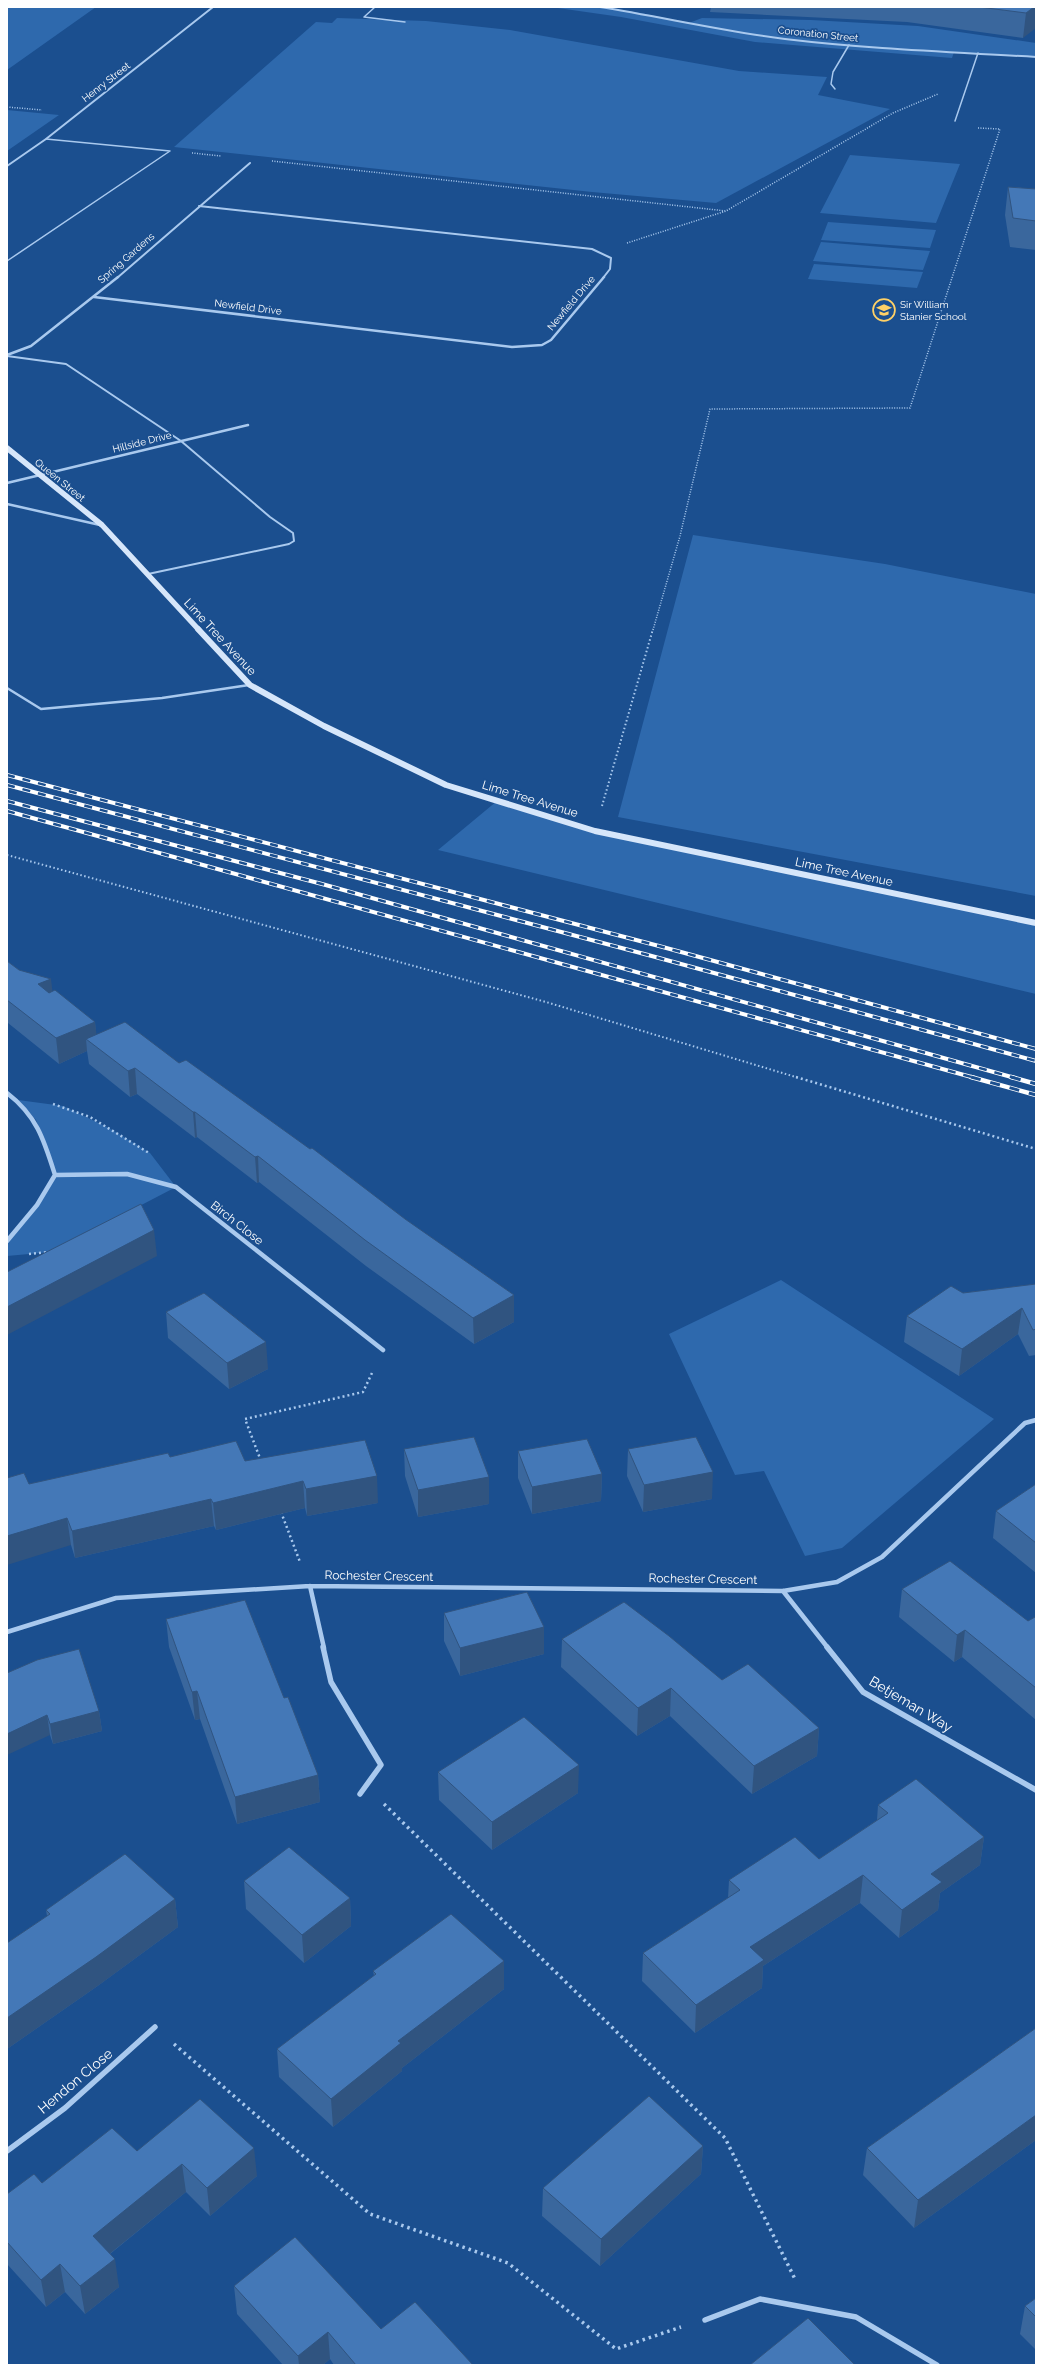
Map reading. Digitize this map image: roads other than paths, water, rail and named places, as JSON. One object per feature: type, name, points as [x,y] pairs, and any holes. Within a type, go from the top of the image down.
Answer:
[{"type":"street","name":"Henry Street","points":[[7,166],[46,139],[213,7]]},
{"type":"street","name":"Coronation Street","points":[[600,7],[641,13],[749,34],[849,45],[1036,57]]},
{"type":"street","name":"Spring Gardens","points":[[7,355],[31,346],[94,297],[250,163]]},
{"type":"street","name":"Newfield Drive","points":[[94,297],[512,347],[542,345],[551,340],[610,269],[611,258],[600,251],[199,206]]},
{"type":"street","name":"Hillside Drive","points":[[7,483],[248,425]]},
{"type":"street","name":"Queen Street","points":[[7,448],[102,525]]},
{"type":"street","points":[[7,504],[102,525]]},
{"type":"street","name":"Lime Tree Avenue","points":[[102,525],[146,575],[250,685],[324,726],[446,785],[595,831],[1036,923]]},
{"type":"street","points":[[7,1093],[18,1100],[36,1120],[55,1175],[37,1205],[7,1241]]},
{"type":"street","name":"Birch Close","points":[[55,1175],[127,1174],[176,1187],[383,1350]]},
{"type":"street","name":"Rochester Crescent","points":[[7,1632],[116,1598],[310,1586],[783,1591],[837,1582],[882,1557],[1025,1423],[1036,1420]]},
{"type":"street","name":"Rochester Crescent","points":[[310,1586],[331,1682],[381,1765],[360,1794]]},
{"type":"street","name":"Betjeman Way","points":[[783,1591],[863,1692],[1036,1790]]},
{"type":"street","name":"Hendon Close","points":[[7,2151],[65,2108],[155,2027]]},
{"type":"street","points":[[705,2320],[760,2299],[856,2316],[936,2365]]},
{"type":"lane","points":[[375,7],[364,17],[405,22]]},
{"type":"lane","points":[[835,89],[831,80],[833,72],[849,45]]},
{"type":"lane","points":[[955,121],[978,53]]},
{"type":"lane","points":[[7,261],[170,151],[46,139]]},
{"type":"lane","points":[[7,355],[66,364],[181,441],[270,517],[293,533],[295,538],[294,541],[289,544],[146,575]]},
{"type":"lane","points":[[7,688],[41,709],[162,698],[250,685]]},
{"type":"railway","points":[[7,775],[659,946],[1036,1049]]},
{"type":"railway","points":[[7,785],[648,955],[1036,1061]]},
{"type":"railway","points":[[7,801],[322,884],[1015,1078]]},
{"type":"railway","points":[[7,811],[975,1078]]},
{"type":"railway","points":[[971,1077],[1036,1095]]},
{"type":"railway","points":[[1011,1077],[1036,1084]]},
{"type":"place","name":"Sir William Stanier School","points":[[884,310]]}]
